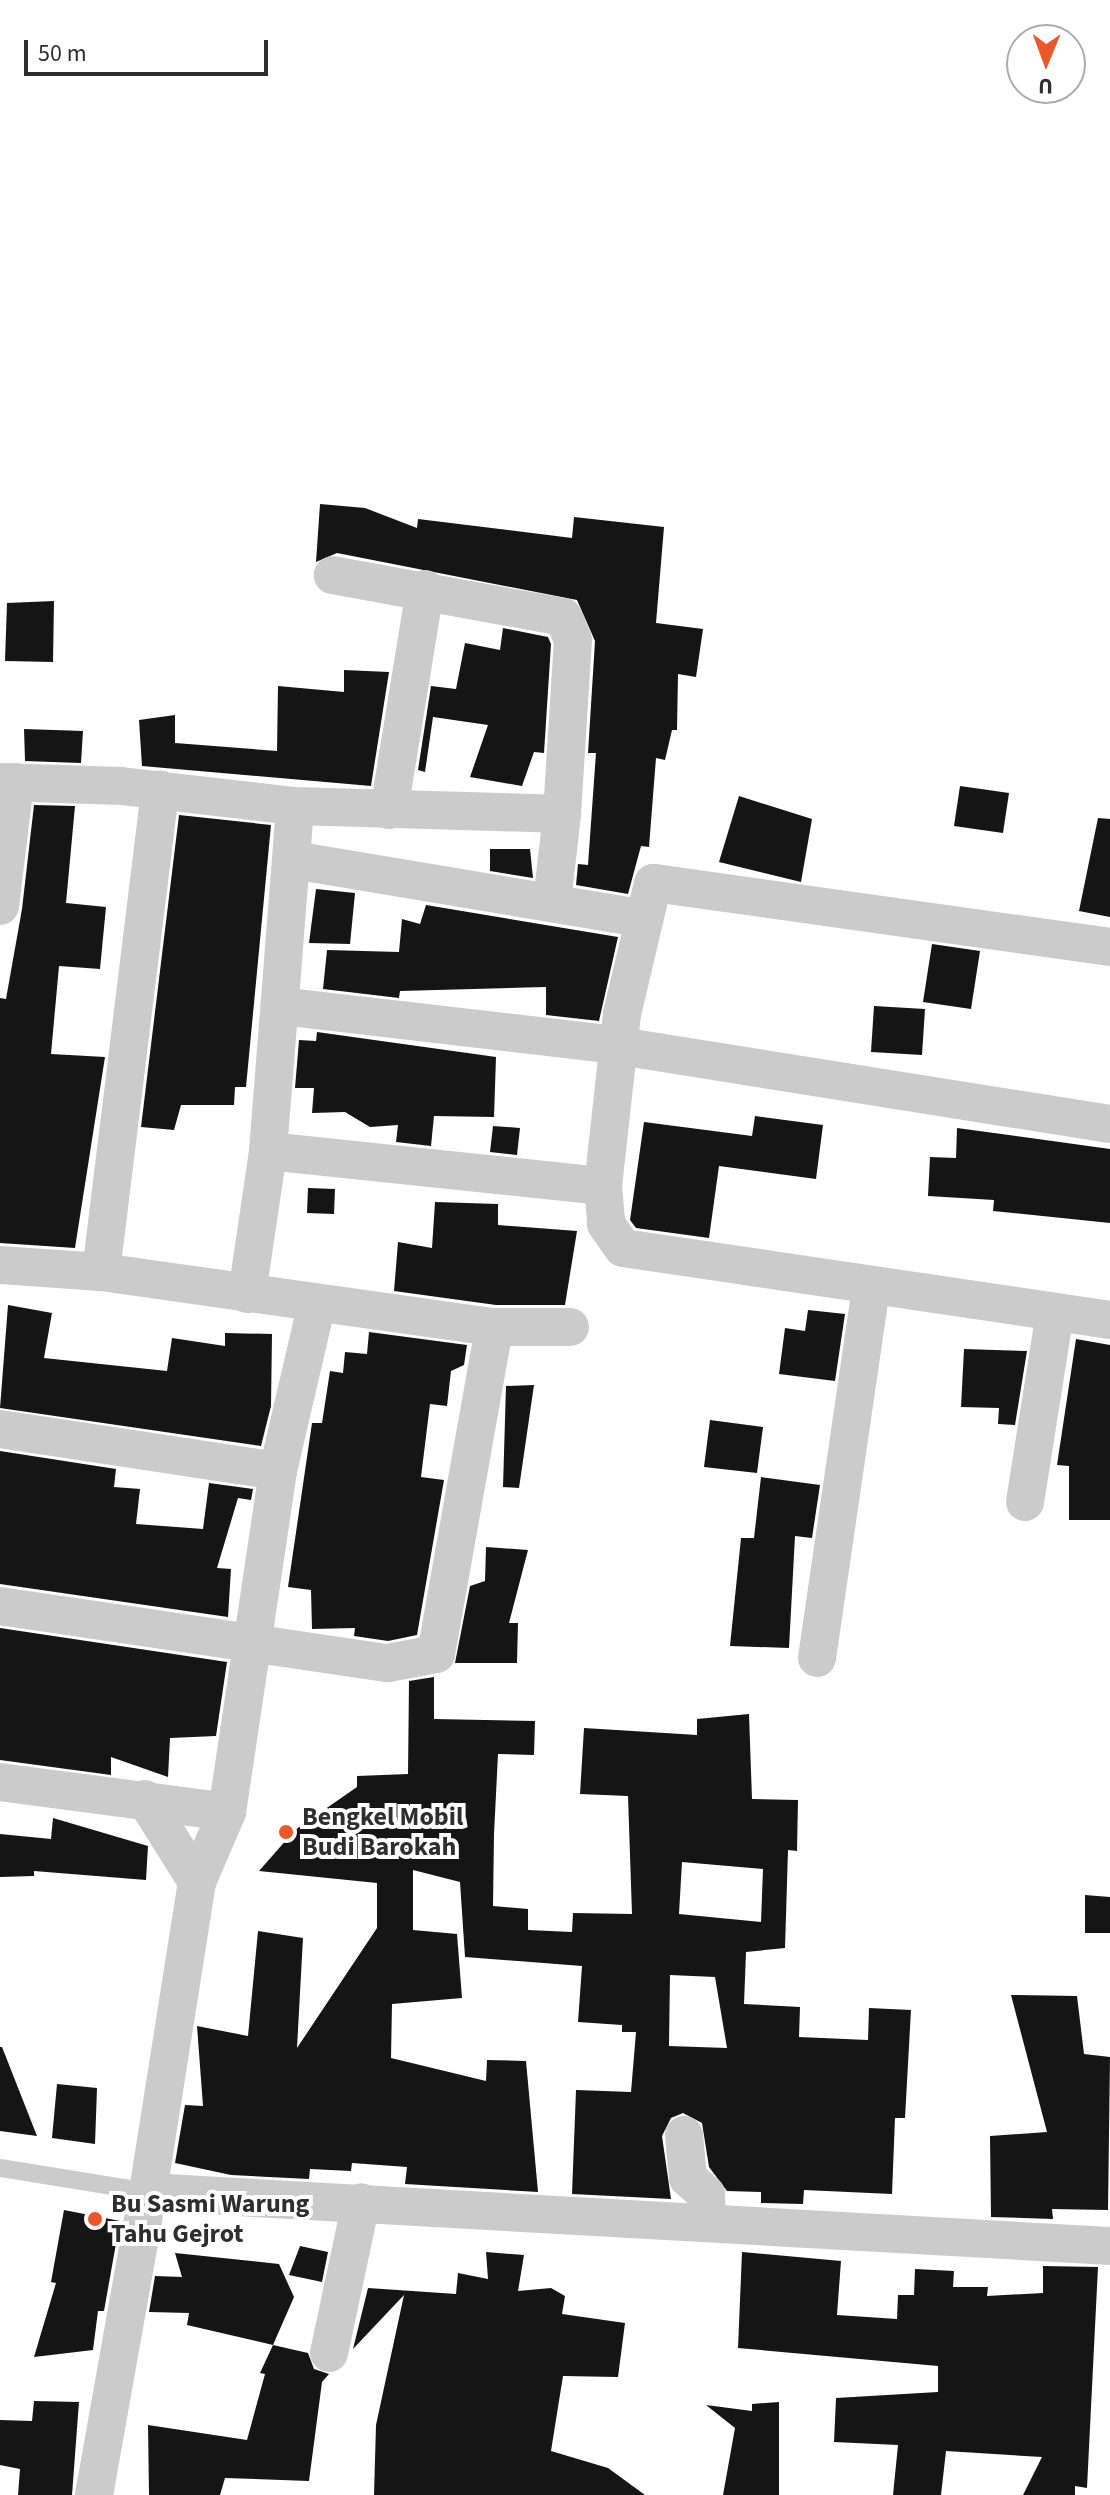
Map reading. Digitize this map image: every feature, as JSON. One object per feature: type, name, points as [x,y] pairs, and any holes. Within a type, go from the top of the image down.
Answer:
[{"type":"street","points":[[333,575],[425,589],[563,617],[573,640],[562,814],[552,902]]},
{"type":"street","points":[[389,810],[425,589]]},
{"type":"street","points":[[0,906],[8,782],[160,790],[295,806],[562,814]]},
{"type":"street","points":[[101,1272],[160,790]]},
{"type":"street","points":[[247,1294],[268,1151],[295,806]]},
{"type":"street","points":[[293,860],[644,919]]},
{"type":"street","points":[[1110,947],[653,883],[619,1046],[603,1186],[606,1224],[623,1248],[1110,1320]]},
{"type":"street","points":[[280,1006],[619,1046],[1110,1124]]},
{"type":"street","points":[[268,1151],[603,1186]]},
{"type":"street","points":[[0,1265],[101,1272],[494,1327],[570,1327]]},
{"type":"street","points":[[817,1658],[871,1287]]},
{"type":"street","points":[[94,2495],[148,2192],[197,1882],[227,1812],[255,1642],[278,1471],[317,1303]]},
{"type":"street","points":[[1025,1502],[1055,1312]]},
{"type":"street","points":[[0,1606],[388,1663],[436,1654],[494,1327]]},
{"type":"street","points":[[0,1429],[278,1471]]},
{"type":"street","points":[[0,1782],[227,1812]]},
{"type":"street","points":[[145,1799],[197,1882]]},
{"type":"street","points":[[684,2135],[688,2178],[706,2194],[707,2222]]},
{"type":"street","points":[[148,2192],[361,2202],[560,2219],[707,2222],[1110,2246]]},
{"type":"street","points":[[329,2353],[361,2202]]},
{"type":"lane","points":[[0,2168],[148,2192]]},
{"type":"building","points":[[320,504],[365,508],[417,528],[418,519],[572,538],[574,517],[664,527],[656,623],[703,629],[696,677],[678,674],[677,730],[672,730],[665,760],[656,758],[649,847],[641,846],[628,894],[576,885],[578,864],[588,865],[596,753],[588,753],[595,641],[577,600],[337,553],[316,562]]},
{"type":"building","points":[[54,601],[53,662],[5,661],[7,603]]},
{"type":"building","points":[[503,628],[548,637],[551,644],[544,753],[534,752],[522,786],[470,777],[488,725],[433,717],[425,772],[418,770],[431,686],[456,689],[465,643],[500,650]]},
{"type":"building","points":[[344,670],[389,672],[371,786],[142,766],[139,720],[175,715],[175,743],[277,751],[278,686],[344,692]]},
{"type":"building","points":[[24,729],[83,731],[81,763],[25,761]]},
{"type":"building","points":[[960,786],[1009,793],[1003,833],[954,826]]},
{"type":"building","points":[[739,796],[812,819],[801,882],[719,862]]},
{"type":"building","points":[[34,805],[75,806],[66,903],[106,907],[100,969],[59,966],[51,1054],[105,1057],[75,1248],[0,1243],[0,998],[6,999],[22,909]]},
{"type":"building","points":[[179,815],[271,825],[246,1087],[235,1087],[234,1105],[181,1105],[174,1130],[141,1127]]},
{"type":"building","points":[[1098,818],[1110,819],[1110,917],[1079,911]]},
{"type":"building","points":[[490,849],[530,849],[533,878],[490,871]]},
{"type":"building","points":[[316,889],[355,893],[350,944],[309,943]]},
{"type":"building","points":[[426,905],[618,937],[599,1021],[546,1015],[546,987],[400,991],[399,998],[323,989],[327,950],[399,952],[402,919],[420,924]]},
{"type":"building","points":[[932,944],[980,951],[971,1009],[923,1002]]},
{"type":"building","points":[[874,1006],[925,1009],[922,1055],[871,1052]]},
{"type":"building","points":[[317,1032],[496,1057],[494,1117],[434,1116],[431,1146],[396,1142],[398,1125],[370,1127],[345,1112],[312,1113],[314,1088],[295,1088],[299,1040],[316,1041]]},
{"type":"building","points":[[755,1116],[823,1125],[816,1179],[719,1166],[709,1238],[636,1228],[630,1220],[644,1122],[752,1136]]},
{"type":"building","points":[[493,1126],[520,1128],[517,1155],[490,1152]]},
{"type":"building","points":[[957,1128],[1110,1149],[1110,1223],[993,1211],[994,1200],[928,1196],[930,1157],[956,1158]]},
{"type":"building","points":[[308,1188],[335,1189],[334,1214],[307,1213]]},
{"type":"building","points":[[435,1202],[498,1204],[498,1225],[577,1231],[565,1305],[496,1305],[394,1291],[398,1242],[432,1248]]},
{"type":"building","points":[[8,1305],[52,1313],[44,1358],[167,1371],[172,1338],[225,1346],[225,1333],[272,1334],[271,1406],[261,1446],[0,1408]]},
{"type":"building","points":[[808,1310],[845,1314],[835,1381],[779,1374],[785,1328],[805,1331]]},
{"type":"building","points":[[369,1332],[467,1345],[464,1365],[451,1371],[447,1406],[430,1404],[421,1477],[444,1480],[417,1635],[388,1641],[354,1636],[355,1628],[312,1629],[311,1590],[288,1587],[312,1423],[322,1423],[330,1371],[343,1373],[345,1352],[367,1354]]},
{"type":"building","points":[[1076,1339],[1110,1345],[1110,1520],[1069,1520],[1069,1466],[1057,1465]]},
{"type":"building","points":[[964,1349],[1027,1351],[1015,1425],[998,1424],[999,1408],[961,1407]]},
{"type":"building","points":[[534,1385],[519,1488],[503,1487],[506,1386]]},
{"type":"building","points":[[710,1420],[763,1427],[757,1473],[704,1467]]},
{"type":"building","points":[[0,1451],[116,1469],[114,1487],[140,1489],[136,1524],[203,1529],[209,1483],[253,1489],[251,1500],[238,1498],[217,1568],[231,1569],[228,1617],[0,1584]]},
{"type":"building","points":[[761,1477],[820,1485],[812,1538],[795,1536],[789,1648],[730,1646],[741,1538],[754,1538]]},
{"type":"building","points":[[486,1547],[528,1550],[509,1623],[518,1623],[517,1663],[455,1663],[470,1586],[485,1581]]},
{"type":"building","points":[[0,1628],[227,1662],[216,1736],[170,1738],[168,1777],[111,1757],[111,1775],[0,1760]]},
{"type":"building","points":[[434,1677],[434,1719],[535,1721],[534,1755],[498,1754],[494,1834],[493,1906],[528,1909],[528,1930],[572,1932],[573,1913],[632,1914],[628,1796],[580,1794],[584,1728],[697,1735],[697,1719],[749,1714],[752,1799],[798,1800],[797,1851],[788,1850],[785,1948],[746,1952],[744,2004],[800,2007],[799,2037],[868,2040],[869,2008],[911,2010],[905,2118],[895,2118],[892,2194],[804,2190],[803,2204],[761,2203],[761,2192],[727,2191],[709,2167],[702,2123],[683,2113],[671,2118],[662,2136],[671,2199],[572,2194],[576,2090],[631,2092],[636,2032],[622,2032],[622,2025],[578,2022],[582,1966],[465,1957],[460,1882],[413,1870],[413,1930],[457,1934],[462,1998],[392,2004],[391,2058],[486,2081],[487,2060],[526,2061],[538,2192],[405,2184],[407,2167],[352,2163],[351,2171],[310,2169],[309,2179],[231,2175],[175,2163],[185,2105],[203,2106],[197,2026],[248,2036],[258,1931],[303,1938],[297,2048],[377,1928],[377,1883],[259,1871],[295,1830],[357,1787],[357,1776],[408,1774],[409,1681]],"holes":[[[682,1862],[763,1869],[761,1922],[679,1914]],[[670,1975],[715,1977],[727,2048],[669,2046]]]},
{"type":"building","points":[[53,1818],[148,1846],[146,1880],[34,1871],[34,1876],[0,1877],[0,1834],[51,1839]]},
{"type":"building","points":[[1085,1895],[1110,1897],[1110,1933],[1085,1933]]},
{"type":"building","points":[[1011,1995],[1077,1996],[1084,2054],[1110,2057],[1108,2210],[1052,2209],[1053,2219],[991,2217],[990,2136],[1047,2132]]},
{"type":"building","points":[[2,2047],[37,2136],[0,2131]]},
{"type":"building","points":[[57,2084],[97,2088],[95,2144],[52,2138]]},
{"type":"building","points":[[64,2210],[120,2221],[104,2311],[98,2311],[93,2350],[34,2357],[56,2283],[51,2282]]},
{"type":"building","points":[[300,2246],[328,2252],[322,2282],[289,2275]]},
{"type":"building","points":[[486,2252],[524,2255],[518,2291],[551,2288],[565,2296],[562,2314],[625,2323],[618,2377],[563,2376],[551,2451],[608,2468],[645,2495],[374,2495],[376,2425],[404,2295],[353,2349],[368,2288],[456,2294],[458,2273],[488,2279]]},
{"type":"building","points":[[742,2252],[841,2261],[837,2315],[897,2319],[898,2295],[914,2295],[915,2269],[954,2271],[953,2287],[988,2287],[987,2296],[1043,2293],[1043,2266],[1098,2267],[1087,2488],[1075,2486],[1075,2495],[1023,2495],[1042,2457],[946,2451],[941,2495],[893,2495],[898,2445],[834,2442],[836,2398],[938,2392],[938,2366],[738,2348]]},
{"type":"building","points":[[175,2253],[279,2264],[294,2297],[273,2345],[187,2325],[189,2313],[149,2312],[155,2276],[182,2277]]},
{"type":"building","points":[[273,2345],[308,2353],[314,2369],[329,2374],[322,2382],[309,2481],[225,2478],[220,2495],[149,2495],[148,2425],[247,2440],[265,2374],[260,2373]]},
{"type":"building","points":[[34,2401],[79,2402],[72,2495],[18,2495],[20,2469],[0,2465],[0,2420],[32,2421]]},
{"type":"building","points":[[779,2402],[779,2495],[723,2495],[735,2428],[706,2405],[752,2411],[752,2404]]},
{"type":"place","name":"Bengkel Mobil Budi Barokah","points":[[286,1832]]},
{"type":"place","name":"Bu Sasmi Warung Tahu Gejrot","points":[[95,2219]]}]
